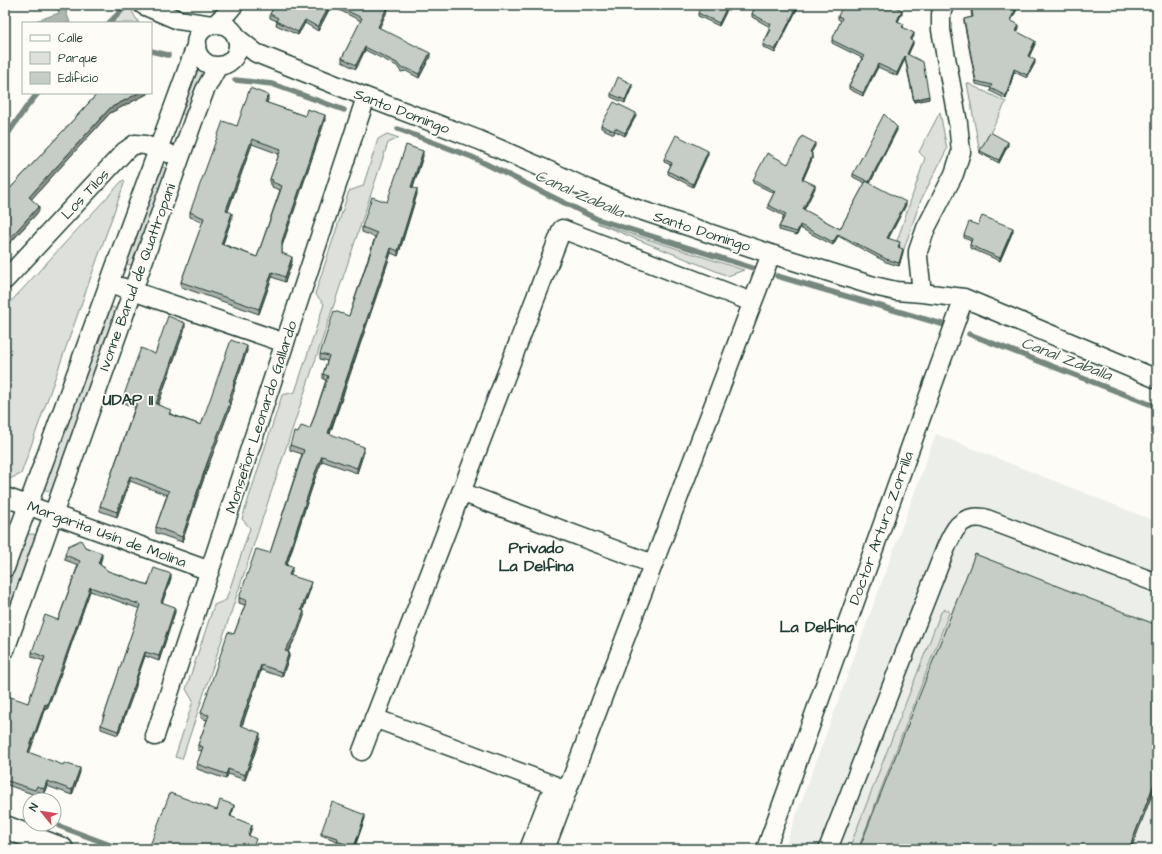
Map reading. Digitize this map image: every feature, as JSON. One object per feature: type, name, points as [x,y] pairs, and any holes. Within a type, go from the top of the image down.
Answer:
[{"type":"main road","points":[[5,827],[62,849]]},
{"type":"street","points":[[143,5],[178,20],[221,25],[227,27],[234,34]]},
{"type":"street","points":[[197,42],[202,31],[213,25],[233,6]]},
{"type":"street","points":[[224,63],[234,56],[237,50],[238,43],[234,34],[231,20],[233,6]]},
{"type":"street","points":[[922,292],[918,251],[926,228],[954,174],[960,152],[958,123],[941,30],[940,6]]},
{"type":"street","points":[[178,20],[185,26],[197,42],[199,54],[207,63],[224,63],[256,53]]},
{"type":"street","name":"Santo Domingo","points":[[234,34],[256,53],[479,140],[634,208],[771,254],[874,286],[896,291],[922,292],[964,298],[1157,379]]},
{"type":"street","name":"Ivonne Barud de Quattropani","points":[[5,568],[197,42]]},
{"type":"street","name":"Ivonne Barud de Quattropani","points":[[5,650],[194,116],[206,90],[224,63]]},
{"type":"street","name":"Monseñor Leonardo Gallardo","points":[[156,736],[366,97]]},
{"type":"street","name":"Los Tilos","points":[[5,280],[125,151],[135,144],[157,149],[180,157]]},
{"type":"street","points":[[362,750],[562,229],[752,302]]},
{"type":"street","points":[[530,849],[561,788],[653,564],[771,254]]},
{"type":"street","points":[[109,282],[285,344]]},
{"type":"street","name":"Doctor Arturo Zorrilla","points":[[766,849],[964,298]]},
{"type":"street","points":[[461,492],[653,564]]},
{"type":"street","name":"Margarita Usín de Molina","points":[[5,497],[210,571]]},
{"type":"street","points":[[828,849],[945,550],[955,529],[964,520],[977,516],[984,518],[1157,583]]},
{"type":"street","points":[[374,718],[561,788]]},
{"type":"street","points":[[545,849],[561,788]]},
{"type":"shaded area","points":[[64,5],[70,22],[33,22],[59,13],[57,7]]},
{"type":"shaded area","points":[[936,434],[1157,522],[1157,849],[784,849]]},
{"type":"green space","points":[[130,5],[138,22],[114,22]]},
{"type":"green space","points":[[198,70],[202,70],[205,73],[186,116],[181,113],[181,110]]},
{"type":"green space","points":[[967,83],[1006,102],[980,153]]},
{"type":"green space","points":[[940,112],[947,149],[920,202],[903,252],[898,250],[896,244],[925,158],[919,152]]},
{"type":"green space","points":[[387,134],[399,138],[388,143],[182,759],[175,757],[193,701],[186,689],[214,605],[226,600],[250,528],[242,519],[282,395],[295,392],[324,304],[315,294],[349,191],[363,186],[378,139]]},
{"type":"green space","points":[[160,167],[164,167],[167,170],[134,264],[129,265],[126,263]]},
{"type":"green space","points":[[123,180],[125,181],[21,474],[5,480],[5,308]]},
{"type":"green space","points":[[597,223],[744,270],[728,276]]},
{"type":"green space","points":[[113,307],[117,310],[117,313],[52,490],[47,491],[44,487],[110,308]]},
{"type":"green space","points":[[29,534],[34,534],[36,537],[5,626],[5,596]]},
{"type":"green space","points":[[945,609],[949,611],[949,613],[858,849],[849,849],[941,612]]},
{"type":"building","points":[[275,5],[330,5],[318,27],[305,20],[298,32],[276,21],[278,18],[270,14]]},
{"type":"building","points":[[335,5],[388,5],[378,27],[430,53],[419,74],[406,68],[401,68],[397,63],[365,47],[356,65],[342,58],[362,18]]},
{"type":"building","points":[[702,5],[719,5],[726,9],[719,23],[698,13]]},
{"type":"building","points":[[756,5],[798,5],[775,50],[763,44],[771,30],[769,29],[771,24],[752,14]]},
{"type":"building","points":[[843,5],[879,5],[887,9],[889,5],[892,5],[902,10],[897,21],[904,24],[902,27],[914,33],[910,40],[913,41],[907,54],[923,62],[929,96],[914,100],[905,56],[897,73],[878,64],[863,93],[849,86],[864,56],[832,40],[842,18],[838,16]]},
{"type":"building","points":[[971,5],[1018,5],[1010,20],[1019,25],[1016,31],[1035,41],[1028,56],[1035,60],[1027,75],[1014,69],[1006,96],[990,88],[992,85],[976,81],[964,19],[973,17]]},
{"type":"building","points":[[618,77],[632,84],[625,100],[611,94]]},
{"type":"building","points":[[250,88],[268,95],[265,102],[305,116],[307,109],[325,115],[282,241],[282,253],[292,257],[285,277],[272,272],[259,309],[181,282],[204,218],[190,212],[223,121],[237,126]],"holes":[[[252,139],[281,149],[270,179],[273,180],[272,182],[282,186],[257,257],[221,244],[232,213],[226,210]]]},
{"type":"building","points":[[97,94],[137,94],[110,108],[29,197],[39,206],[10,238],[5,233],[5,194]]},
{"type":"building","points":[[614,102],[636,113],[625,133],[615,128],[614,131],[601,125]]},
{"type":"building","points":[[884,114],[897,127],[869,182],[853,174]]},
{"type":"building","points":[[990,132],[1008,142],[999,160],[980,151]]},
{"type":"building","points":[[676,135],[708,151],[693,184],[668,171],[672,163],[664,159]]},
{"type":"building","points":[[802,136],[815,143],[810,152],[812,153],[812,156],[802,179],[815,185],[803,209],[840,229],[866,181],[906,202],[887,238],[900,242],[898,247],[903,249],[899,263],[886,259],[838,234],[833,242],[800,225],[797,232],[779,227],[786,214],[768,205],[775,191],[753,180],[767,153],[788,164]]},
{"type":"building","points":[[406,145],[423,151],[411,187],[417,189],[398,251],[391,248],[328,433],[364,447],[357,468],[322,456],[285,565],[292,567],[289,575],[311,582],[301,610],[304,611],[297,630],[285,651],[289,652],[282,672],[261,665],[240,725],[260,733],[245,775],[228,769],[226,774],[197,764],[203,747],[198,745],[209,715],[201,713],[228,632],[234,634],[247,600],[239,598],[256,549],[270,553],[304,450],[290,445],[294,432],[298,433],[301,426],[310,429],[328,376],[323,374],[329,356],[320,354],[334,311],[349,316],[377,233],[362,227],[372,197],[387,202]]},
{"type":"building","points":[[982,216],[1013,228],[1000,258],[970,245],[972,239],[964,235],[969,222],[978,225]]},
{"type":"building","points":[[168,316],[185,323],[156,404],[171,410],[169,414],[201,425],[231,340],[247,346],[233,385],[228,402],[230,403],[207,463],[182,537],[156,527],[169,491],[130,476],[117,512],[100,506],[137,403],[123,398],[136,361],[141,348],[155,354]]},
{"type":"building","points":[[81,540],[85,547],[102,553],[98,563],[108,571],[148,585],[154,568],[171,574],[161,602],[175,607],[159,656],[145,652],[118,731],[101,725],[141,605],[90,587],[63,664],[47,705],[45,704],[28,752],[63,765],[64,763],[80,768],[72,790],[47,781],[44,789],[37,786],[35,790],[5,780],[5,705],[8,696],[28,703],[45,657],[32,652],[45,615],[58,620],[80,561],[65,555],[68,546]]},
{"type":"building","points":[[975,554],[1157,625],[1157,776],[1129,849],[859,849]]},
{"type":"building","points":[[170,793],[217,810],[220,800],[234,805],[230,816],[252,825],[248,835],[256,839],[253,847],[259,849],[149,848]]},
{"type":"building","points":[[332,802],[365,815],[354,847],[337,841],[338,838],[321,833]]},
{"type":"waterway","name":"Canal Zaballa","points":[[110,22],[122,10]]},
{"type":"waterway","name":"Canal Zaballa","points":[[152,51],[168,55]]},
{"type":"waterway","name":"Canal Zaballa","points":[[235,80],[272,84],[344,110]]},
{"type":"waterway","points":[[5,138],[37,94]]},
{"type":"waterway","name":"Canal Zaballa","points":[[398,129],[472,157],[597,219],[756,269]]},
{"type":"waterway","name":"Canal Zaballa","points":[[777,276],[945,325]]},
{"type":"waterway","name":"Canal Zaballa","points":[[969,334],[1157,407]]},
{"type":"waterway","points":[[62,827],[121,849]]},
{"type":"district","name":"UDAP II","points":[[128,399]]},
{"type":"district","name":"Privado La Delfina","points":[[536,556]]},
{"type":"district","name":"La Delfina","points":[[817,626]]}]
